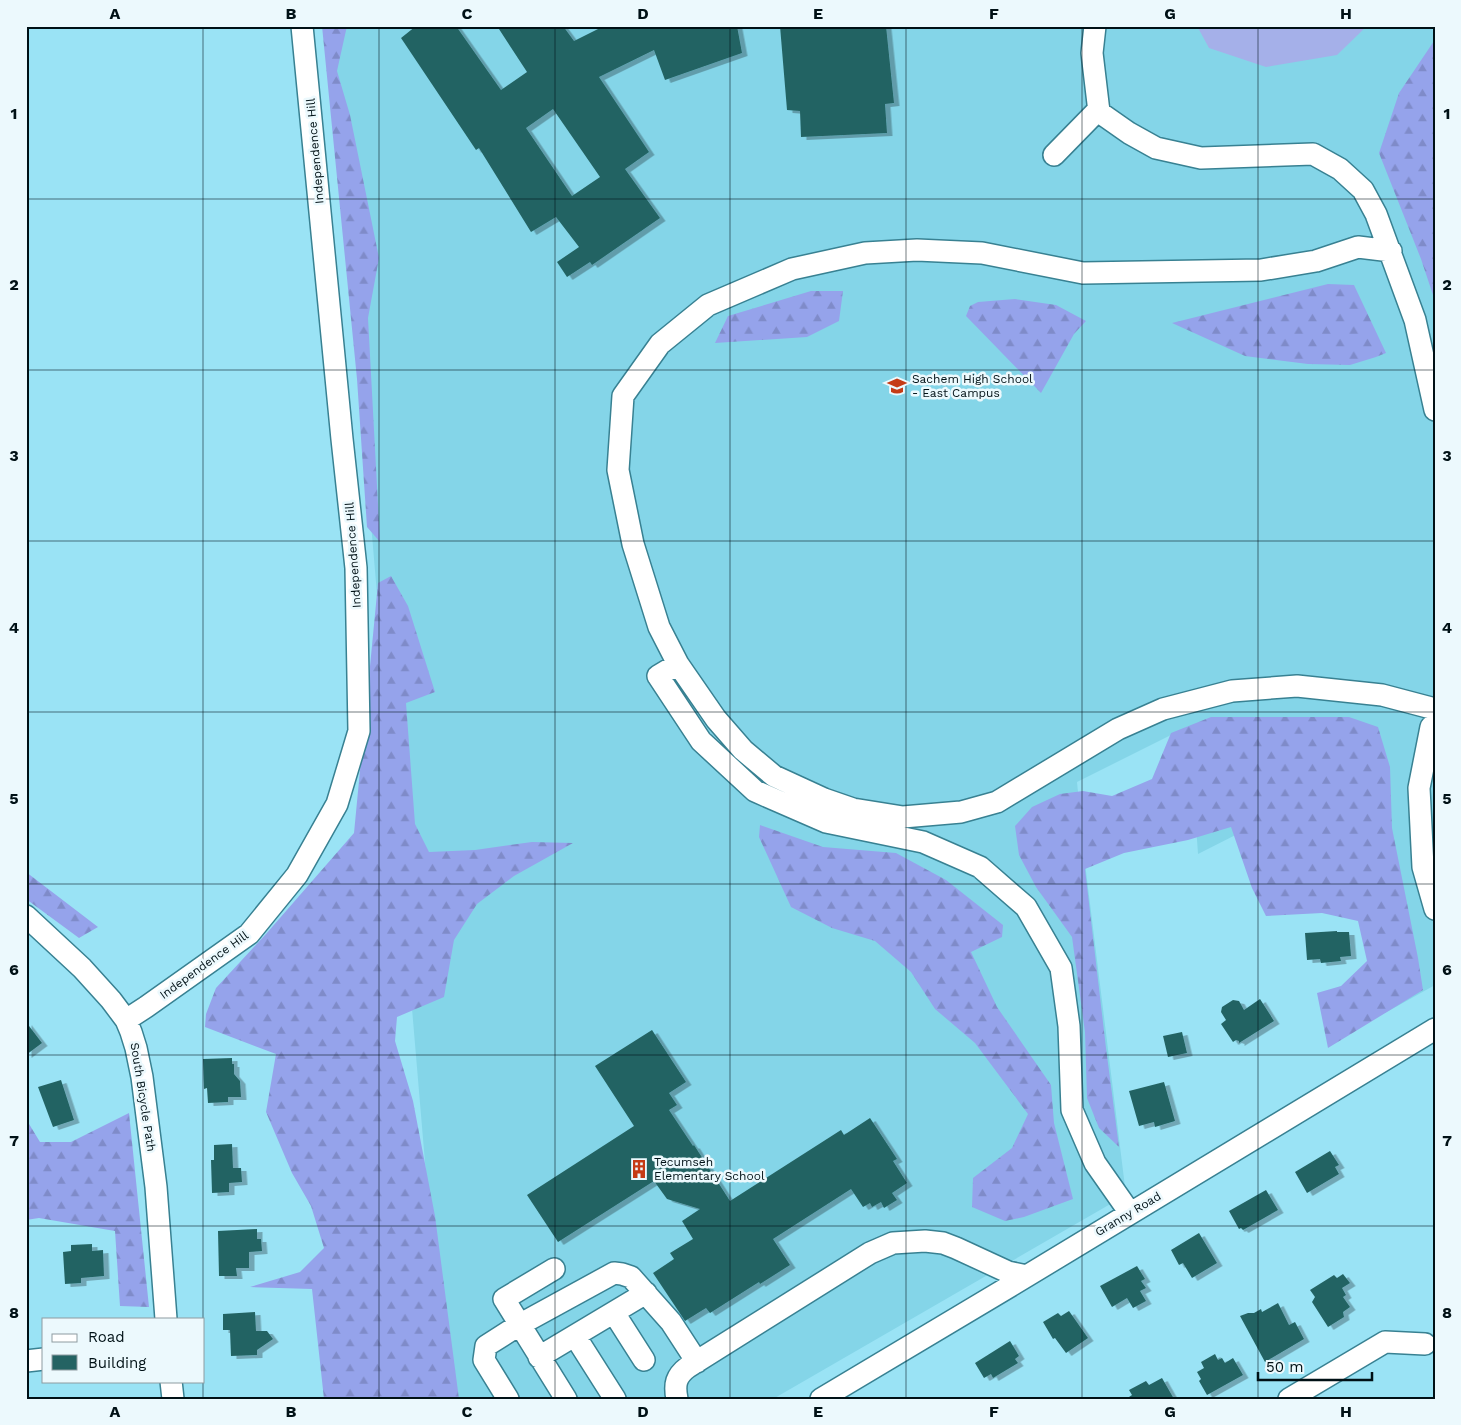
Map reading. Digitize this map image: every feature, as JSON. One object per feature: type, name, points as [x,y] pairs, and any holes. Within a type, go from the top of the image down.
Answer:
[{"type":"street","name":"Independence Hill","points":[[126,1020],[249,934],[297,875],[337,804],[359,731],[356,568],[302,26]]},
{"type":"street","points":[[1095,26],[1092,53],[1099,112],[1129,133],[1156,148],[1201,158],[1313,154],[1340,169],[1363,190],[1376,214],[1415,320],[1435,410]]},
{"type":"street","points":[[1054,155],[1099,109]]},
{"type":"street","points":[[1390,251],[1358,247],[1316,261],[1260,270],[1083,273],[982,253],[917,250],[865,253],[792,269],[708,305],[660,344],[624,396],[618,470],[633,544],[659,627],[678,664],[716,720],[743,750],[774,776],[824,799],[853,809],[903,817],[961,812],[998,802],[1118,729],[1163,709],[1232,691],[1297,686],[1382,695],[1435,709]]},
{"type":"street","points":[[678,664],[658,676],[701,741],[755,791],[826,822],[923,842],[980,866],[1026,907],[1061,968],[1069,1026],[1072,1110],[1095,1163],[1130,1213]]},
{"type":"street","points":[[1435,723],[1431,727],[1419,788],[1423,867],[1435,909]]},
{"type":"street","name":"South Bicycle Path","points":[[26,916],[82,968],[111,1000],[126,1020],[132,1032],[145,1104],[156,1187],[166,1318]]},
{"type":"street","name":"Granny Road","points":[[821,1399],[1435,1028]]},
{"type":"street","points":[[677,1399],[676,1385],[678,1375],[870,1253],[893,1243],[925,1241],[943,1243],[1008,1272],[1027,1276]]},
{"type":"street","points":[[554,1269],[504,1299],[566,1399]]},
{"type":"street","points":[[508,1399],[484,1360],[486,1346],[519,1325],[614,1273],[630,1277],[646,1293],[671,1322],[697,1362]]},
{"type":"street","points":[[540,1357],[646,1293]]},
{"type":"street","points":[[614,1313],[644,1360]]},
{"type":"street","points":[[575,1336],[615,1399]]},
{"type":"street","points":[[1289,1399],[1385,1342],[1425,1344]]},
{"type":"street","points":[[26,1360],[42,1359]]},
{"type":"street","points":[[171,1382],[173,1399]]},
{"type":"shaded area","name":"Sachem High School - East Campus","points":[[329,26],[1432,26],[1435,46],[1435,985],[1385,1013],[1352,776],[1198,854],[1189,726],[1077,782],[1084,855],[1126,1195],[773,1399],[445,1399]]},
{"type":"shaded area","points":[[1197,26],[1367,26],[1337,55],[1266,67],[1209,48]]},
{"type":"green space","points":[[322,26],[347,26],[337,71],[350,115],[379,258],[368,318],[380,542],[367,527],[357,379]]},
{"type":"green space","points":[[1435,36],[1435,301],[1421,259],[1379,153],[1399,93],[1434,41]]},
{"type":"green space","points":[[1328,284],[1354,285],[1386,353],[1350,365],[1308,364],[1245,356],[1172,323]]},
{"type":"green space","points":[[811,291],[843,291],[839,321],[807,337],[715,343],[728,316]]},
{"type":"green space","points":[[1015,299],[1056,305],[1086,321],[1074,334],[1041,393],[966,316],[970,306],[978,302]]},
{"type":"green space","points":[[391,576],[408,606],[435,692],[406,703],[415,824],[429,852],[475,850],[532,842],[573,843],[514,876],[477,904],[454,940],[444,997],[397,1017],[395,1041],[413,1101],[435,1216],[459,1399],[324,1399],[312,1289],[250,1287],[300,1272],[324,1248],[311,1206],[292,1173],[266,1112],[276,1054],[205,1027],[206,1014],[216,988],[354,833],[378,583]]},
{"type":"green space","points":[[1211,717],[1349,717],[1378,727],[1390,767],[1392,828],[1423,990],[1328,1048],[1317,993],[1341,986],[1367,961],[1358,921],[1322,913],[1266,916],[1252,888],[1231,827],[1188,840],[1124,853],[1085,869],[1119,1147],[1099,1128],[1087,1098],[1085,1032],[1072,937],[1036,887],[1019,855],[1015,826],[1032,807],[1060,794],[1083,791],[1112,796],[1152,779],[1171,733]]},
{"type":"green space","points":[[760,825],[823,847],[896,853],[946,880],[1003,925],[1002,937],[971,952],[997,1007],[1051,1085],[1054,1123],[1073,1199],[1024,1217],[1005,1221],[972,1207],[973,1178],[1012,1148],[1028,1114],[975,1043],[935,1009],[911,972],[875,941],[832,928],[791,907],[759,837]]},
{"type":"green space","points":[[26,872],[98,927],[79,938],[26,899]]},
{"type":"green space","points":[[129,1113],[149,1307],[120,1306],[115,1231],[39,1218],[26,1220],[26,1119],[40,1142],[71,1142]]},
{"type":"building","points":[[416,26],[456,26],[501,90],[527,72],[497,26],[563,26],[574,41],[604,26],[737,26],[742,53],[665,80],[654,50],[599,77],[649,152],[625,169],[660,218],[592,265],[590,262],[567,277],[557,262],[579,247],[556,217],[531,232],[479,148],[476,150],[401,38]],"holes":[[[553,109],[600,177],[572,196],[526,128]]]},
{"type":"building","points":[[780,26],[886,26],[894,103],[885,104],[887,133],[801,137],[800,111],[787,110]]},
{"type":"building","points":[[1349,932],[1351,956],[1340,957],[1341,961],[1321,963],[1320,959],[1307,960],[1305,933]]},
{"type":"building","points":[[1260,999],[1274,1021],[1239,1043],[1236,1040],[1233,1042],[1221,1024],[1226,1020],[1221,1012],[1222,1007],[1233,1000],[1239,1001],[1244,1010]]},
{"type":"building","points":[[26,1022],[42,1043],[26,1055]]},
{"type":"building","name":"Tecumseh Elementary School","points":[[652,1030],[686,1082],[669,1093],[677,1105],[669,1110],[730,1201],[841,1130],[844,1135],[870,1118],[897,1159],[893,1161],[907,1183],[892,1193],[897,1200],[884,1208],[881,1202],[872,1207],[870,1203],[863,1207],[851,1189],[773,1239],[790,1265],[710,1313],[706,1308],[685,1321],[653,1273],[674,1259],[670,1253],[693,1239],[682,1221],[700,1209],[667,1199],[654,1181],[558,1242],[527,1195],[634,1126],[595,1066]]},
{"type":"building","points":[[1182,1032],[1187,1053],[1168,1057],[1163,1036]]},
{"type":"building","points":[[232,1058],[234,1074],[240,1081],[241,1097],[228,1097],[228,1102],[208,1103],[207,1088],[204,1089],[203,1059]]},
{"type":"building","points":[[61,1080],[74,1120],[53,1127],[38,1087]]},
{"type":"building","points":[[1164,1082],[1175,1121],[1155,1127],[1154,1122],[1139,1126],[1129,1091]]},
{"type":"building","points":[[232,1144],[233,1168],[241,1168],[242,1182],[229,1183],[229,1192],[212,1193],[211,1160],[214,1160],[214,1145]]},
{"type":"building","points":[[1330,1151],[1339,1165],[1335,1167],[1339,1174],[1307,1193],[1295,1172]]},
{"type":"building","points":[[1266,1190],[1278,1210],[1243,1230],[1239,1229],[1229,1211]]},
{"type":"building","points":[[257,1229],[257,1239],[261,1239],[262,1251],[249,1252],[249,1268],[236,1268],[237,1276],[219,1276],[218,1231]]},
{"type":"building","points":[[1199,1233],[1217,1263],[1192,1278],[1183,1263],[1179,1265],[1171,1250]]},
{"type":"building","points":[[92,1244],[92,1251],[103,1250],[104,1276],[81,1278],[81,1283],[65,1284],[63,1252],[71,1251],[71,1245]]},
{"type":"building","points":[[1137,1266],[1145,1279],[1141,1281],[1146,1288],[1140,1291],[1146,1301],[1133,1308],[1127,1298],[1112,1307],[1100,1286]]},
{"type":"building","points":[[1343,1274],[1350,1283],[1342,1288],[1346,1295],[1343,1297],[1350,1307],[1343,1312],[1344,1317],[1328,1327],[1312,1302],[1315,1297],[1310,1290],[1334,1275],[1337,1278]]},
{"type":"building","points":[[1278,1303],[1289,1325],[1295,1322],[1304,1339],[1265,1362],[1240,1316],[1254,1313],[1261,1309],[1262,1312]]},
{"type":"building","points":[[1069,1311],[1088,1338],[1066,1353],[1055,1338],[1053,1339],[1043,1322],[1058,1313],[1061,1316]]},
{"type":"building","points":[[255,1312],[256,1331],[267,1331],[273,1339],[257,1350],[257,1355],[231,1356],[230,1330],[223,1330],[223,1314]]},
{"type":"building","points":[[1010,1341],[1019,1356],[1015,1359],[1018,1363],[993,1378],[991,1374],[984,1378],[975,1363]]},
{"type":"building","points":[[1215,1354],[1218,1360],[1222,1358],[1225,1363],[1233,1358],[1243,1375],[1207,1395],[1199,1381],[1201,1379],[1197,1372],[1204,1368],[1201,1362]]},
{"type":"building","points":[[1162,1378],[1174,1399],[1126,1399],[1132,1395],[1129,1390],[1146,1381],[1149,1385]]},
{"type":"place","name":"Sachem High School - East Campus","points":[[897,386]]},
{"type":"place","name":"Tecumseh Elementary School","points":[[639,1169]]}]
